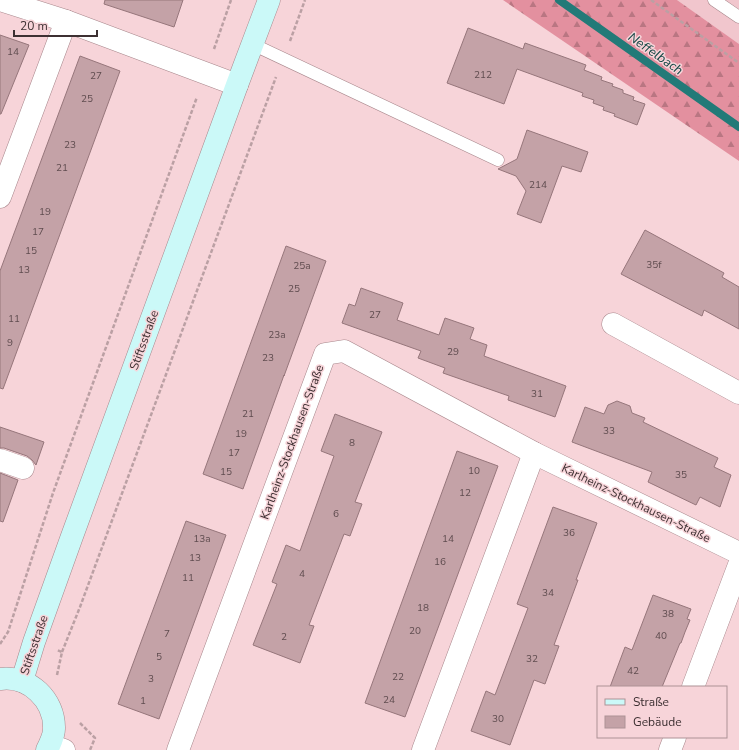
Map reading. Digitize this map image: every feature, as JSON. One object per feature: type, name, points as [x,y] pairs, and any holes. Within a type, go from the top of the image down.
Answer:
[{"type":"street","points":[[0,0],[66,21],[237,85]]},
{"type":"street","name":"Stiftsstraße","points":[[22,681],[34,642],[269,0]]},
{"type":"street","points":[[0,197],[66,21]]},
{"type":"street","points":[[612,324],[739,393]]},
{"type":"street","name":"Karlheinz-Stockhausen-Straße","points":[[178,750],[325,354],[344,351],[534,453],[739,553]]},
{"type":"street","points":[[423,750],[534,453]]},
{"type":"street","points":[[0,460],[22,468]]},
{"type":"street","points":[[693,686],[739,565]]},
{"type":"street","points":[[0,678],[22,681],[33,687],[42,695],[49,706],[53,718],[54,748]]},
{"type":"street","points":[[670,750],[675,738]]},
{"type":"lane","points":[[714,0],[739,17]]},
{"type":"lane","points":[[252,44],[498,160]]},
{"type":"path","points":[[0,644],[8,632],[54,493],[231,0]]},
{"type":"path","points":[[62,652],[83,600],[305,0]]},
{"type":"path","points":[[651,0],[739,63]]},
{"type":"shaded area","points":[[677,0],[739,0],[739,44]]},
{"type":"green space","points":[[503,0],[677,0],[739,44],[739,161]]},
{"type":"building","points":[[105,0],[183,0],[174,27],[104,4]]},
{"type":"building","points":[[468,28],[523,49],[525,43],[586,65],[584,70],[602,77],[601,80],[613,84],[612,86],[623,90],[623,93],[634,97],[633,100],[645,104],[637,125],[603,110],[604,107],[593,103],[594,100],[582,96],[583,93],[517,69],[504,104],[447,83]]},
{"type":"building","points":[[0,35],[29,45],[1,114],[0,114]]},
{"type":"building","points":[[80,56],[120,71],[3,389],[0,388],[0,271]]},
{"type":"building","points":[[527,130],[588,152],[581,172],[562,166],[541,223],[517,214],[526,191],[516,176],[498,169],[517,159]]},
{"type":"building","points":[[645,230],[724,273],[722,277],[739,287],[739,329],[704,310],[702,316],[621,274]]},
{"type":"building","points":[[286,246],[326,261],[243,489],[203,474]]},
{"type":"building","points":[[361,288],[403,303],[397,320],[439,335],[445,318],[474,328],[470,339],[487,345],[484,356],[566,386],[555,417],[508,400],[509,396],[443,373],[445,368],[418,358],[421,351],[342,323],[349,304],[355,306]]},
{"type":"building","points":[[617,401],[630,406],[632,413],[645,418],[643,422],[718,458],[714,467],[731,475],[720,507],[700,497],[696,505],[648,482],[652,472],[572,442],[585,407],[604,414],[608,405]]},
{"type":"building","points":[[335,414],[382,432],[355,502],[362,504],[350,536],[344,534],[309,625],[314,626],[300,663],[253,645],[277,584],[272,582],[286,545],[300,551],[334,456],[321,451]]},
{"type":"building","points":[[0,427],[44,442],[36,465],[27,456],[0,448]]},
{"type":"building","points":[[457,451],[498,466],[405,717],[365,703]]},
{"type":"building","points":[[0,473],[18,480],[3,522],[0,521]]},
{"type":"building","points":[[553,507],[597,523],[554,645],[559,646],[545,684],[534,680],[510,745],[471,731],[486,691],[495,695],[528,608],[517,604]]},
{"type":"building","points":[[186,521],[226,535],[159,719],[118,704]]},
{"type":"building","points":[[653,595],[691,609],[687,619],[690,620],[662,686],[610,686],[625,647],[632,650]]},
{"type":"waterway","name":"Neffelbach","points":[[559,0],[739,127]]}]
